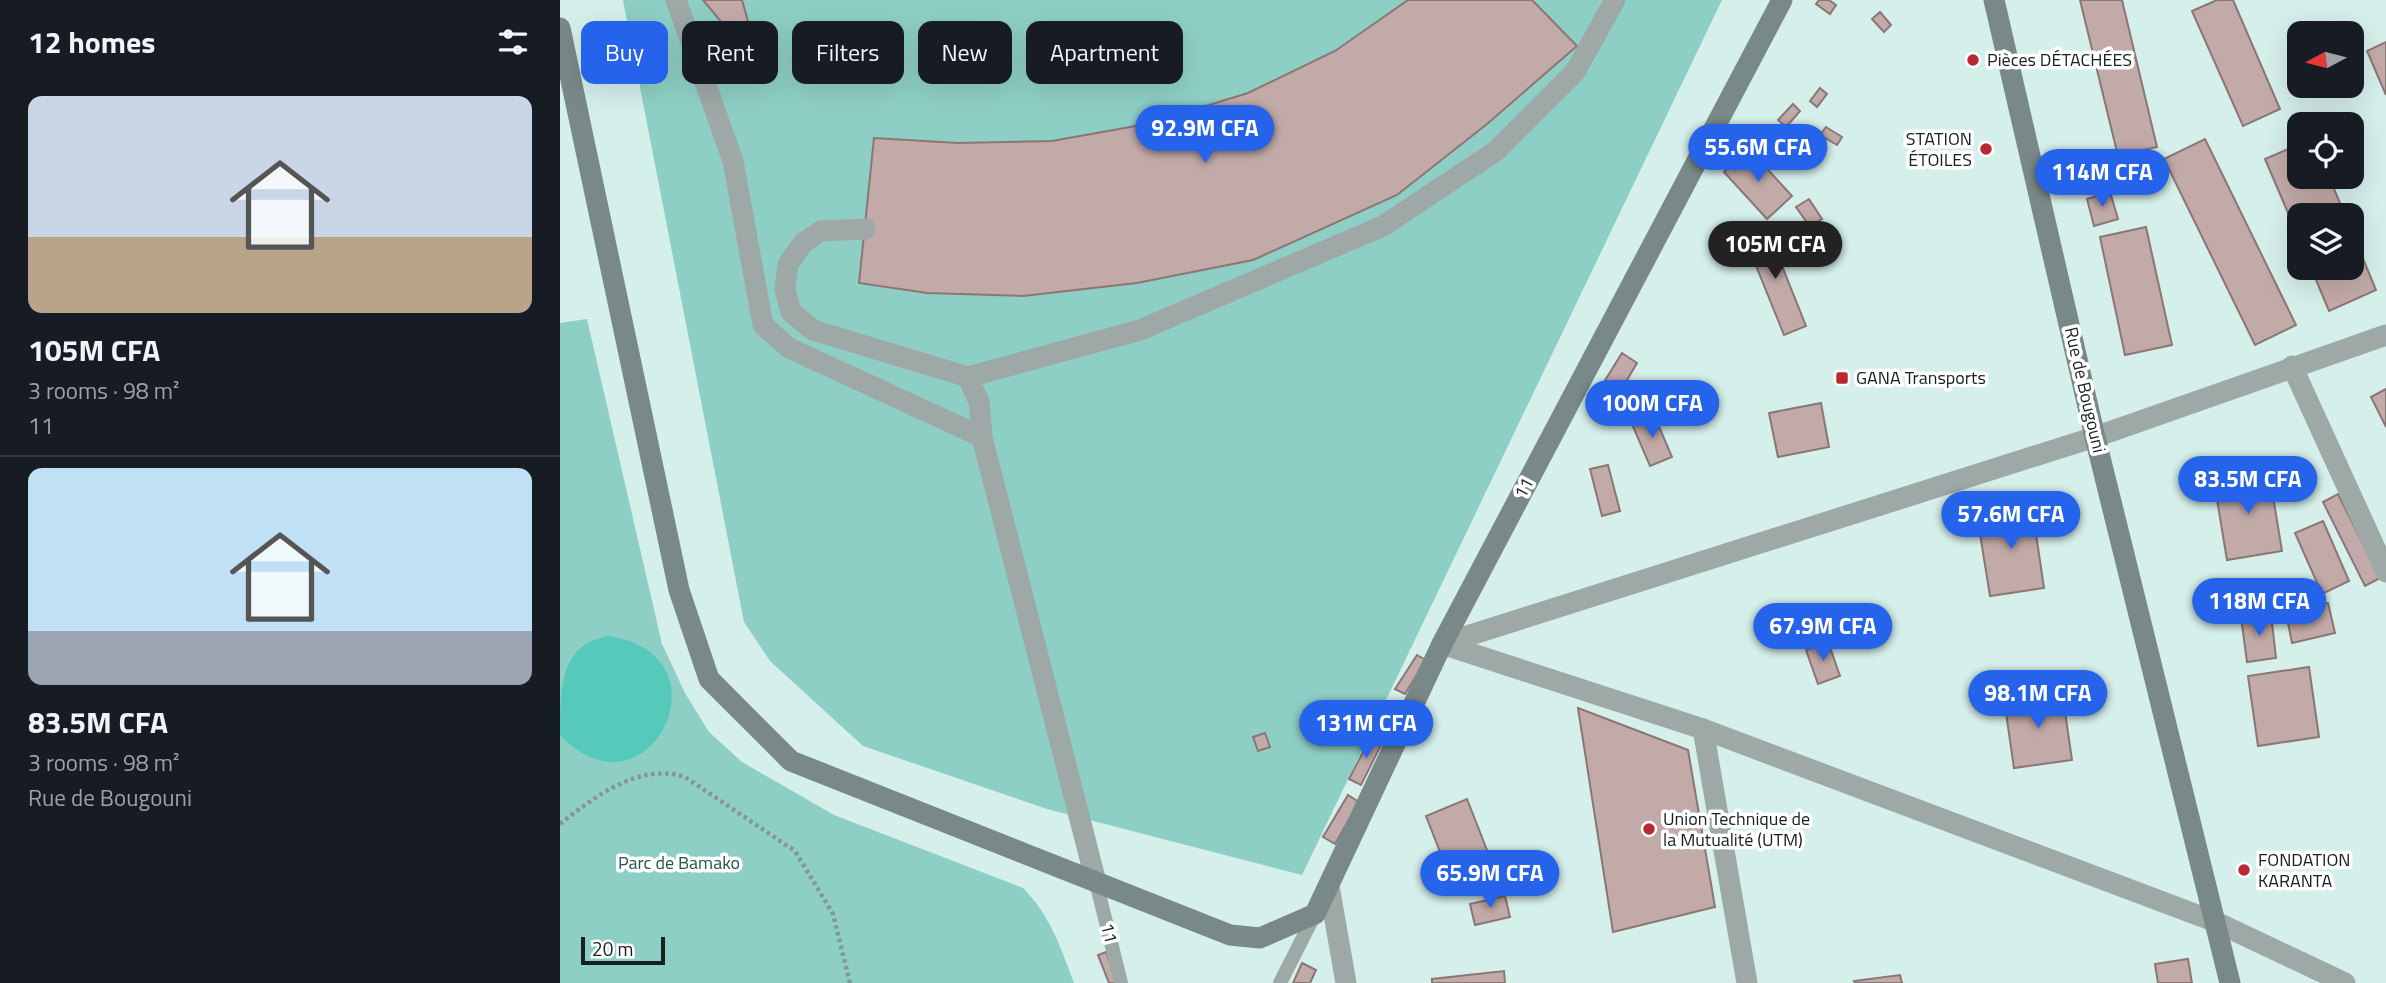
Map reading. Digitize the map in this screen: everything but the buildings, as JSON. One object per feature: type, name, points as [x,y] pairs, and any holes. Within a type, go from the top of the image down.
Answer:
[{"type":"street","points":[[676,0],[733,162],[764,325],[789,348],[982,437]]},
{"type":"street","points":[[865,229],[821,231],[803,243],[788,264],[785,289],[791,312],[813,330],[968,377],[1140,330],[1383,226],[1496,150],[1575,72],[1615,0]]},
{"type":"street","name":"11","points":[[1315,914],[1442,644],[1782,0]]},
{"type":"street","name":"Rue de Bougouni","points":[[1994,0],[2095,437],[2230,983]]},
{"type":"street","points":[[560,28],[678,590],[709,679],[791,761],[1230,935],[1261,938],[1315,914]]},
{"type":"street","points":[[1442,644],[2095,437],[2386,335]]},
{"type":"street","points":[[2292,366],[2386,572]]},
{"type":"street","points":[[968,377],[979,402],[982,437],[1096,883]]},
{"type":"street","points":[[1442,644],[1703,729],[2216,922],[2345,983]]},
{"type":"street","points":[[1703,729],[1747,983]]},
{"type":"street","points":[[1329,886],[1346,983]]},
{"type":"lane","name":"11","points":[[1096,883],[1121,983]]},
{"type":"lane","name":"11","points":[[1280,983],[1315,914]]},
{"type":"path","points":[[560,824],[594,797],[636,778],[669,771],[685,777],[795,851],[833,914],[849,983]]},
{"type":"green space","points":[[623,0],[1722,0],[1302,875],[1047,809],[863,746],[770,661],[744,622],[639,84],[668,84],[668,21],[627,21]]},
{"type":"green space","name":"Parc de Bamako","points":[[587,319],[662,644],[685,693],[709,732],[742,762],[834,815],[1023,888],[1048,921],[1074,983],[560,983],[560,323]]},
{"type":"shaded area","points":[[609,636],[646,649],[666,672],[672,700],[664,727],[647,749],[622,761],[592,758],[560,735],[561,700],[566,670],[581,648]]},
{"type":"place","name":"Pièces DÉTACHÉES","points":[[1973,60]]},
{"type":"place","name":"STATION ÉTOILES","points":[[1986,149]]},
{"type":"place","name":"GANA Transports","points":[[1842,378]]},
{"type":"place","name":"Union Technique de la Mutualité (UTM)","points":[[1649,829]]},
{"type":"place","name":"FONDATION KARANTA","points":[[2244,870]]}]
